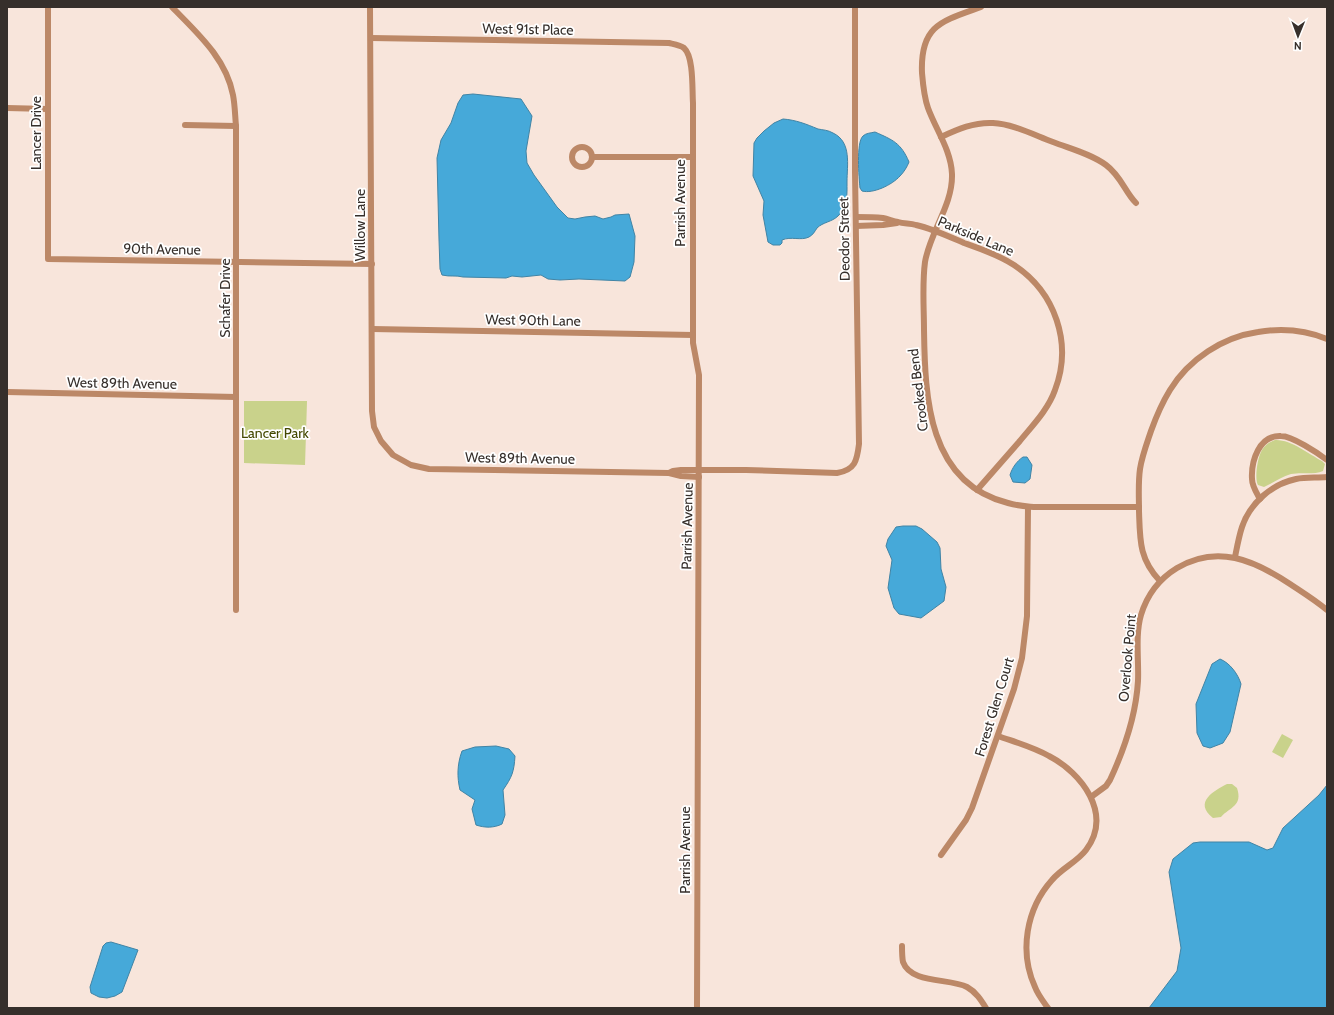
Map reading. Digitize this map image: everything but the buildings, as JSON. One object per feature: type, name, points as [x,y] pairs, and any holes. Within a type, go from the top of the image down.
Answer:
[{"type":"street","name":"Lancer Drive","points":[[48,7],[48,259]]},
{"type":"street","name":"Schafer Drive","points":[[172,7],[209,45],[224,67],[233,94],[236,126],[237,263],[236,610]]},
{"type":"street","points":[[177,12],[182,7]]},
{"type":"street","name":"Willow Lane","points":[[370,7],[372,411],[374,427],[381,441]]},
{"type":"street","name":"Deodor Street","points":[[851,468],[857,457],[859,444],[855,7]]},
{"type":"street","name":"Crooked Bend","points":[[981,7],[942,22],[932,31],[926,40],[922,51],[923,91],[927,107],[950,160],[952,179],[949,195],[926,256],[924,273],[925,352],[930,412],[936,438],[945,457],[957,473],[977,490],[1001,501],[1028,506],[1139,507]]},
{"type":"street","name":"West 91st Place","points":[[371,38],[669,43],[683,48]]},
{"type":"street","name":"Parrish Avenue","points":[[683,48],[689,56],[691,72],[693,343],[699,375],[700,477],[697,688],[697,1008]]},
{"type":"street","points":[[7,108],[48,109]]},
{"type":"street","points":[[941,137],[964,126],[979,123],[993,123],[1014,127],[1094,158],[1107,166],[1124,184],[1136,203]]},
{"type":"street","points":[[185,125],[236,126]]},
{"type":"street","points":[[593,157],[692,157]]},
{"type":"street","name":"Parkside Lane","points":[[856,217],[882,218],[915,224],[1001,258],[1024,272],[1035,282],[1047,298],[1055,315],[1061,335],[1061,369],[1057,384],[1049,403],[977,490]]},
{"type":"street","name":"Parkside Lane","points":[[856,226],[883,225],[899,222]]},
{"type":"street","name":"90th Avenue","points":[[48,259],[372,264]]},
{"type":"street","name":"West 90th Lane","points":[[372,329],[693,335]]},
{"type":"street","points":[[1160,581],[1150,569],[1142,553],[1140,541],[1139,507],[1140,468],[1144,451],[1155,420],[1170,389],[1191,364],[1217,346],[1239,336],[1271,330],[1294,330],[1327,338]]},
{"type":"street","name":"West 89th Avenue","points":[[7,392],[236,397]]},
{"type":"street","points":[[1260,499],[1253,484],[1252,471],[1257,451],[1269,438],[1286,436],[1327,460]]},
{"type":"street","name":"West 89th Avenue","points":[[381,441],[394,455],[411,465],[429,469],[669,473],[681,476],[700,477]]},
{"type":"street","name":"West 89th Avenue","points":[[669,473],[682,470],[699,470],[837,473],[851,468]]},
{"type":"street","points":[[1235,557],[1242,526],[1248,513],[1270,490],[1290,480],[1308,477],[1327,477]]},
{"type":"street","name":"Forest Glen Court","points":[[941,854],[969,814],[978,794],[1017,682],[1025,638],[1027,608],[1028,506]]},
{"type":"street","name":"Overlook Point","points":[[1091,797],[1102,790],[1110,780],[1128,733],[1136,696],[1141,616],[1149,597],[1160,581],[1176,569],[1199,558],[1220,556],[1235,557],[1256,564],[1275,574],[1327,610]]},
{"type":"street","points":[[998,736],[1044,753],[1062,763],[1080,781],[1091,797],[1095,809],[1096,822],[1090,843],[1082,854],[1058,873],[1043,891],[1032,912],[1028,926],[1026,948],[1029,967],[1035,987],[1048,1008]]},
{"type":"street","points":[[902,946],[903,961],[905,966],[913,973],[927,979],[953,982],[969,988],[978,996],[986,1008]]},
{"type":"green space","name":"Lancer Park","points":[[244,401],[307,401],[305,465],[244,463]]},
{"type":"green space","points":[[1275,440],[1281,440],[1293,444],[1322,461],[1325,464],[1323,471],[1316,473],[1291,474],[1264,487],[1258,485],[1256,472],[1261,453],[1266,445]]},
{"type":"green space","points":[[1282,734],[1293,740],[1283,758],[1272,752]]},
{"type":"green space","points":[[1227,784],[1232,784],[1237,788],[1237,802],[1235,806],[1221,817],[1213,818],[1207,812],[1205,802],[1212,794]]},
{"type":"water","points":[[473,94],[521,99],[532,116],[526,151],[527,163],[557,207],[568,218],[575,219],[595,216],[603,219],[615,215],[629,214],[635,236],[634,262],[630,277],[625,281],[579,279],[560,280],[548,279],[541,275],[522,277],[512,276],[506,278],[442,275],[440,269],[437,158],[441,140],[451,123],[458,103],[463,95]]},
{"type":"water","points":[[783,119],[797,121],[818,129],[829,131],[839,137],[846,148],[848,161],[847,196],[844,209],[836,218],[819,226],[810,236],[803,239],[789,238],[782,240],[780,245],[773,245],[768,242],[763,215],[764,201],[753,176],[754,143],[764,131],[774,123]]},
{"type":"water","points":[[875,132],[896,143],[903,150],[909,162],[903,173],[892,183],[877,190],[866,192],[862,191],[860,188],[858,160],[859,145],[863,136]]},
{"type":"water","points":[[1023,457],[1027,457],[1032,465],[1030,479],[1025,483],[1013,482],[1010,475],[1013,467]]},
{"type":"water","points":[[916,526],[922,529],[937,542],[940,548],[941,569],[946,587],[944,601],[921,618],[899,614],[894,608],[888,588],[892,560],[886,546],[888,539],[896,527]]},
{"type":"water","points":[[1220,659],[1233,669],[1241,684],[1230,732],[1223,743],[1210,748],[1203,746],[1197,733],[1196,704],[1212,664]]},
{"type":"water","points":[[496,746],[509,749],[515,756],[514,766],[512,774],[503,790],[505,815],[502,824],[493,827],[483,827],[476,825],[472,809],[475,800],[460,790],[458,766],[462,751],[475,747]]},
{"type":"water","points":[[1327,785],[1327,1008],[1149,1008],[1177,971],[1181,948],[1169,872],[1173,859],[1193,843],[1200,842],[1249,842],[1267,850],[1273,848],[1283,828],[1319,795]]},
{"type":"water","points":[[111,942],[138,950],[122,992],[107,998],[99,997],[91,993],[90,987],[103,946],[106,943]]}]
